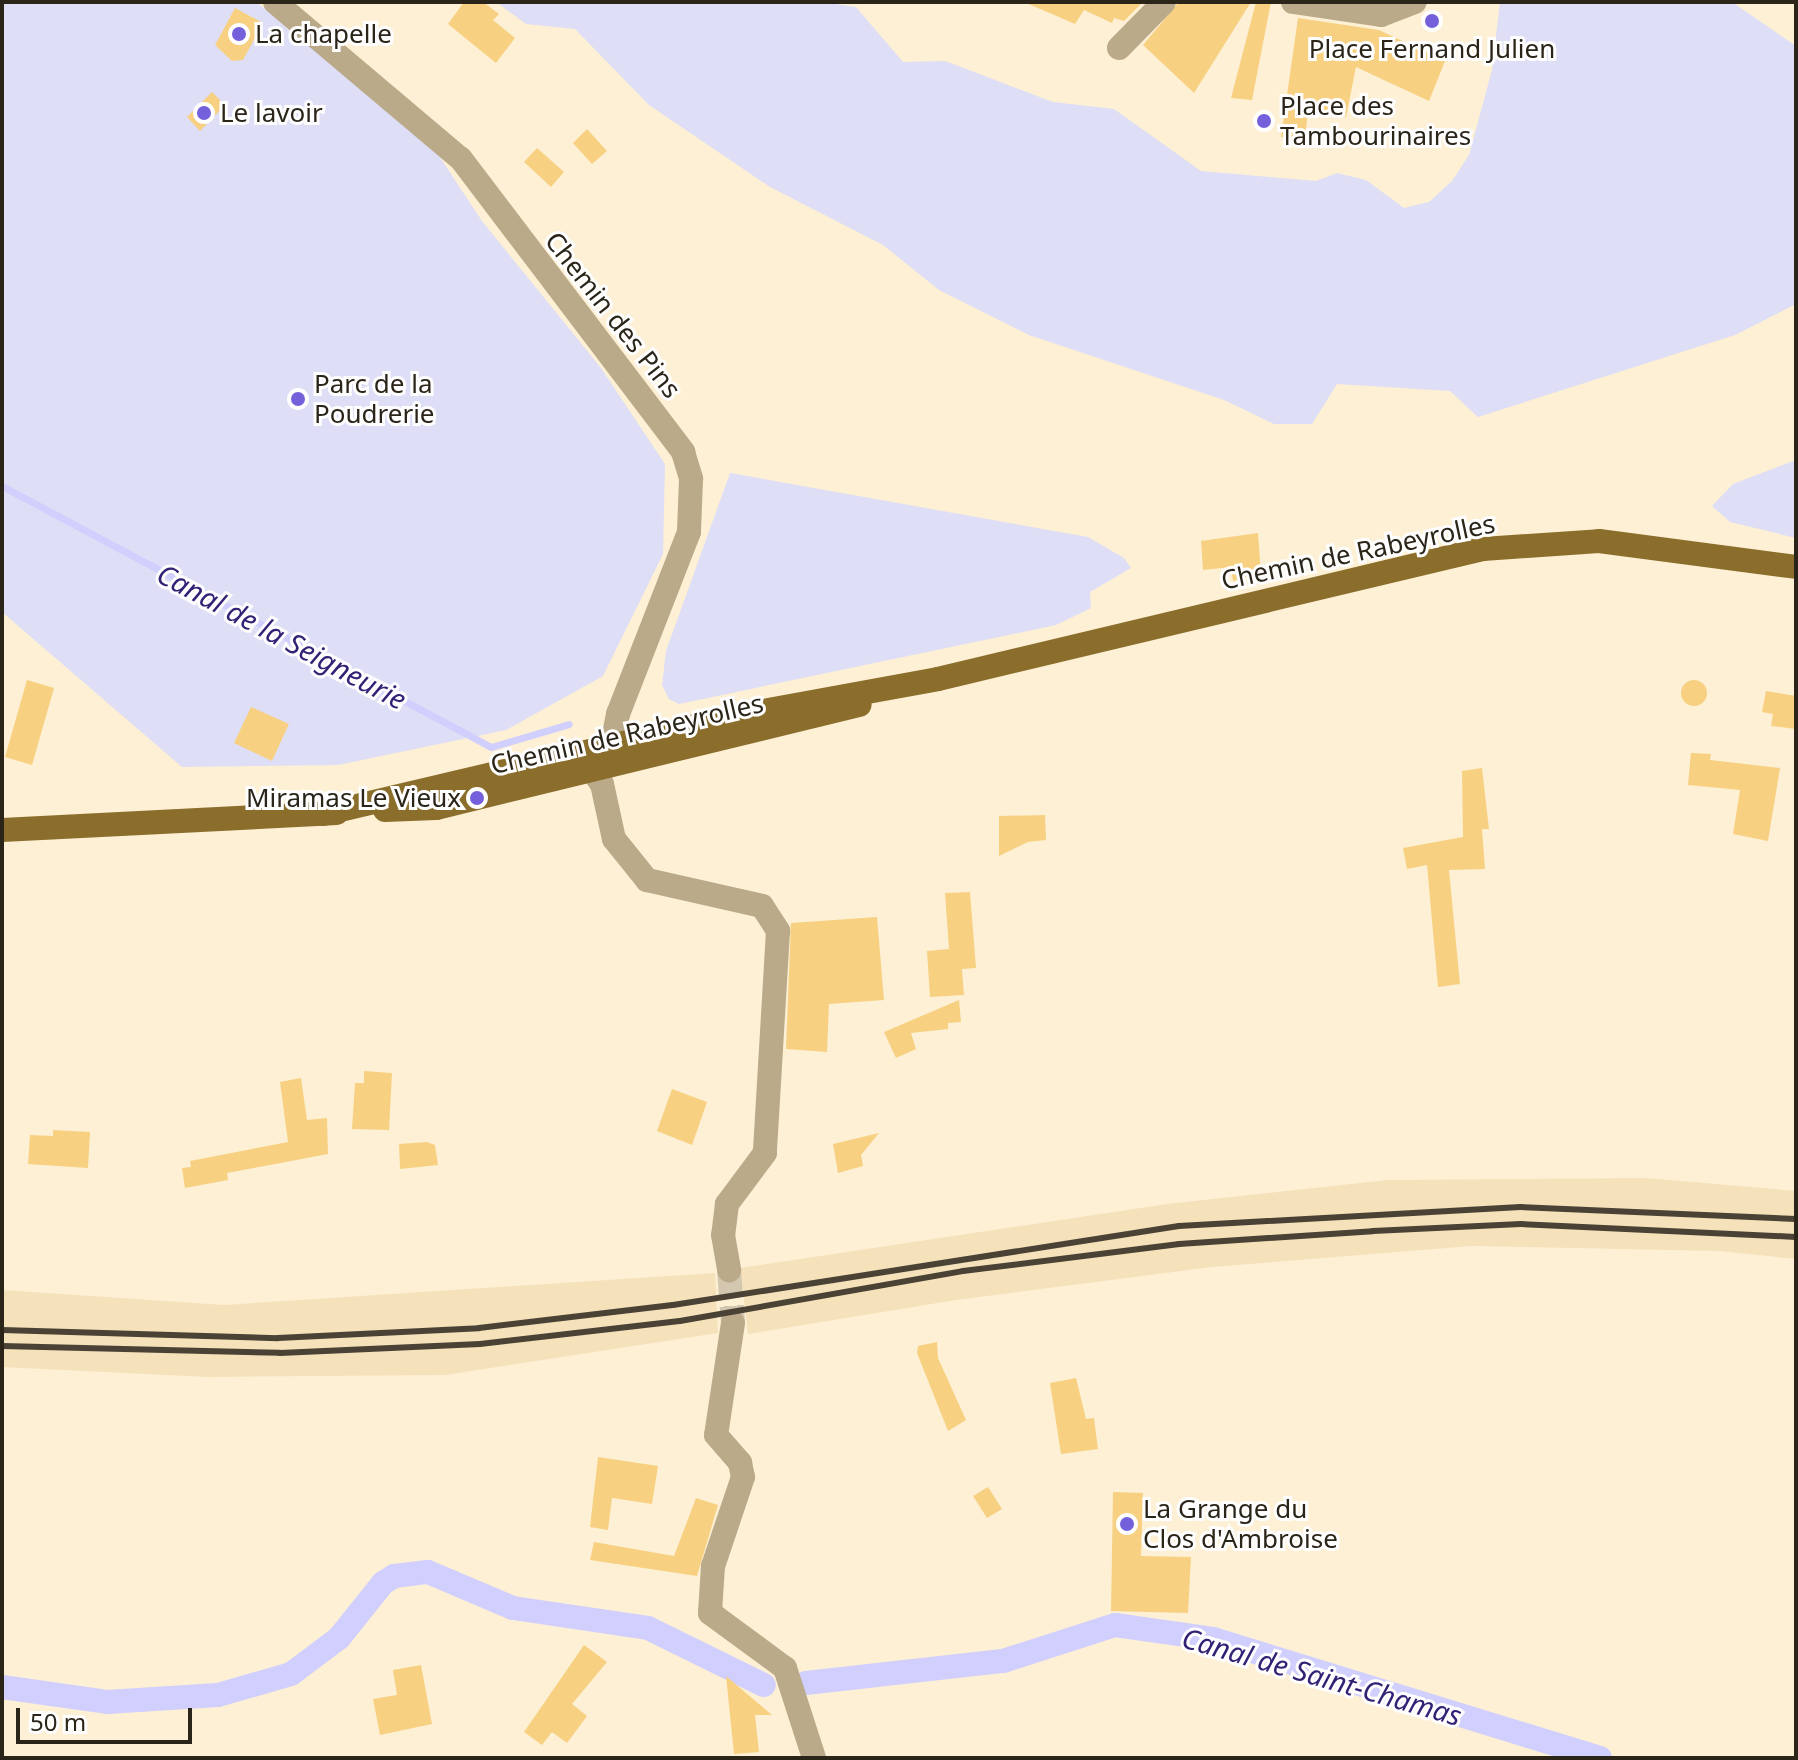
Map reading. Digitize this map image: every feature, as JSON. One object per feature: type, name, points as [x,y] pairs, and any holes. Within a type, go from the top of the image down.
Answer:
[{"type":"main road","name":"Chemin de Rabeyrolles","points":[[617,756],[746,714],[938,679],[1483,549],[1599,541],[1796,567]]},
{"type":"main road","name":"Chemin de Rabeyrolles","points":[[323,814],[855,707],[938,679]]},
{"type":"main road","name":"Chemin de Rabeyrolles","points":[[2,830],[436,808],[581,763]]},
{"type":"street","name":"Chemin des Pins","points":[[275,2],[461,159],[683,452],[691,479],[689,532],[618,714],[617,756]]},
{"type":"street","points":[[1119,48],[1164,2]]},
{"type":"street","points":[[1293,2],[1381,15],[1415,2]]},
{"type":"street","points":[[581,763],[602,784],[614,839],[647,880],[762,906],[778,931],[765,1153],[727,1204],[723,1235],[729,1270]]},
{"type":"street","points":[[733,1323],[716,1435],[740,1463],[743,1477],[713,1566],[710,1613],[785,1668],[814,1758]]},
{"type":"shaded area","name":"Parc de la Poudrerie","points":[[2,2],[256,2],[418,124],[482,221],[601,368],[665,464],[663,554],[603,676],[506,730],[338,765],[182,767],[2,612]]},
{"type":"shaded area","points":[[496,2],[822,2],[856,7],[903,62],[945,61],[1053,102],[1114,109],[1201,171],[1316,181],[1337,173],[1366,180],[1404,208],[1429,202],[1452,181],[1469,155],[1492,70],[1500,2],[1732,2],[1796,46],[1796,304],[1735,335],[1478,417],[1450,391],[1337,384],[1312,424],[1274,424],[1224,400],[1029,335],[939,290],[883,245],[770,187],[649,105],[575,29],[526,24]]},
{"type":"shaded area","points":[[1796,460],[1796,538],[1730,522],[1712,506],[1733,484]]},
{"type":"shaded area","points":[[730,473],[1088,537],[1124,558],[1131,568],[1090,592],[1091,608],[1056,625],[679,704],[669,699],[662,685],[666,651]]},
{"type":"shaded area","points":[[1646,1178],[1796,1191],[1796,1259],[1719,1251],[1472,1246],[1212,1267],[956,1300],[748,1334],[740,1268],[1167,1204],[1388,1180]]},
{"type":"shaded area","points":[[715,1273],[718,1333],[445,1375],[208,1377],[2,1367],[2,1290],[224,1305]]},
{"type":"building","points":[[464,2],[483,2],[499,14],[493,20],[515,38],[496,63],[448,24]]},
{"type":"building","points":[[1024,2],[1143,2],[1124,21],[1114,18],[1112,23],[1084,10],[1075,24]]},
{"type":"building","points":[[1179,2],[1251,2],[1194,93],[1143,45]]},
{"type":"building","points":[[1256,2],[1271,2],[1252,100],[1231,98]]},
{"type":"building","name":"La chapelle","points":[[235,8],[263,23],[243,60],[232,61],[215,45]]},
{"type":"building","points":[[1298,18],[1379,30],[1445,61],[1429,101],[1356,67],[1346,117],[1308,110],[1305,139],[1281,137]]},
{"type":"building","name":"Le lavoir","points":[[212,92],[225,105],[200,131],[187,117]]},
{"type":"building","points":[[587,129],[607,151],[592,164],[573,143]]},
{"type":"building","points":[[537,148],[564,172],[551,187],[524,162]]},
{"type":"building","points":[[1258,533],[1261,574],[1233,581],[1231,567],[1203,570],[1201,541]]},
{"type":"building","points":[[27,680],[54,688],[32,765],[5,757]]},
{"type":"building","points":[[1694,680],[1703,684],[1707,693],[1703,702],[1694,706],[1685,702],[1681,693],[1685,684]]},
{"type":"building","points":[[1766,691],[1796,696],[1796,729],[1771,726],[1773,714],[1762,712]]},
{"type":"building","points":[[251,707],[289,724],[272,761],[234,743]]},
{"type":"building","points":[[1691,753],[1711,754],[1710,760],[1780,768],[1768,841],[1733,834],[1740,790],[1688,785]]},
{"type":"building","points":[[1482,768],[1489,829],[1482,829],[1485,869],[1449,870],[1460,984],[1438,987],[1427,865],[1407,869],[1403,848],[1463,837],[1462,771]]},
{"type":"building","points":[[1045,815],[1046,840],[1028,842],[999,856],[999,816]]},
{"type":"building","points":[[970,892],[976,968],[962,969],[964,995],[930,997],[927,951],[949,949],[945,893]]},
{"type":"building","points":[[877,917],[884,1000],[829,1004],[827,1052],[786,1049],[791,923]]},
{"type":"building","points":[[959,1000],[961,1022],[948,1023],[948,1029],[911,1033],[916,1049],[896,1058],[884,1032]]},
{"type":"building","points":[[364,1071],[392,1073],[389,1130],[352,1129],[355,1083],[364,1083]]},
{"type":"building","points":[[301,1078],[307,1120],[327,1118],[328,1154],[227,1173],[228,1180],[185,1188],[182,1168],[191,1167],[190,1161],[288,1142],[280,1082]]},
{"type":"building","points":[[672,1089],[707,1102],[692,1145],[657,1131]]},
{"type":"building","points":[[53,1130],[90,1132],[88,1168],[28,1164],[30,1135],[53,1136]]},
{"type":"building","points":[[879,1133],[861,1155],[863,1166],[838,1173],[833,1144]]},
{"type":"building","points":[[427,1142],[435,1145],[438,1165],[400,1169],[399,1144]]},
{"type":"building","points":[[937,1342],[938,1358],[966,1420],[948,1431],[917,1353],[918,1346]]},
{"type":"building","points":[[1076,1378],[1086,1419],[1094,1418],[1098,1449],[1061,1454],[1050,1383]]},
{"type":"building","points":[[598,1457],[658,1466],[652,1504],[612,1498],[608,1530],[590,1527]]},
{"type":"building","points":[[988,1487],[1002,1509],[987,1518],[973,1496]]},
{"type":"building","name":"La Grange du Clos d'Ambroise","points":[[1113,1492],[1143,1493],[1141,1556],[1191,1557],[1188,1613],[1111,1611]]},
{"type":"building","points":[[696,1498],[718,1505],[697,1576],[590,1560],[594,1542],[674,1556]]},
{"type":"building","points":[[584,1645],[607,1662],[572,1704],[587,1716],[567,1743],[552,1732],[542,1745],[524,1732]]},
{"type":"building","points":[[421,1665],[432,1724],[380,1735],[373,1699],[397,1695],[393,1670]]},
{"type":"building","points":[[726,1676],[772,1715],[755,1715],[759,1752],[734,1754]]},
{"type":"waterway","name":"Canal de la Seigneurie","points":[[2,486],[491,747],[569,724]]},
{"type":"waterway","points":[[2,1687],[107,1702],[218,1695],[291,1674],[339,1638],[383,1583],[394,1576],[428,1572],[513,1608],[648,1628],[764,1685]]},
{"type":"waterway","name":"Canal de Saint-Chamas","points":[[806,1683],[1003,1661],[1115,1625],[1213,1639],[1600,1758]]},
{"type":"tunnel","points":[[729,1270],[733,1323]]},
{"type":"railway","points":[[2,1330],[278,1338],[479,1328],[673,1305],[1179,1226],[1520,1207],[1796,1219]]},
{"type":"railway","points":[[2,1346],[280,1353],[480,1344],[680,1321],[963,1271],[1179,1244],[1373,1231],[1521,1224],[1796,1237]]},
{"type":"place","name":"Place Fernand Julien","points":[[1432,21]]},
{"type":"place","name":"La chapelle","points":[[239,34]]},
{"type":"place","name":"Le lavoir","points":[[204,113]]},
{"type":"place","name":"Place des Tambourinaires","points":[[1264,121]]},
{"type":"place","name":"Parc de la Poudrerie","points":[[298,399]]},
{"type":"place","name":"Miramas Le Vieux","points":[[477,798]]},
{"type":"place","name":"La Grange du Clos d'Ambroise","points":[[1127,1524]]}]
